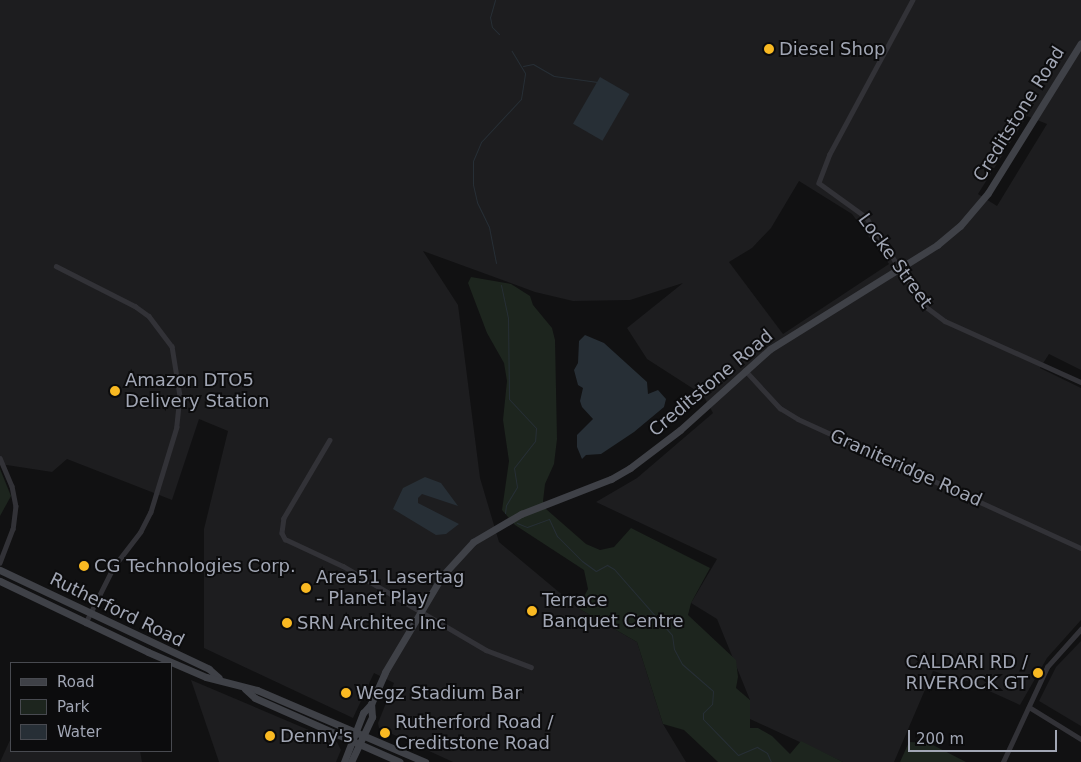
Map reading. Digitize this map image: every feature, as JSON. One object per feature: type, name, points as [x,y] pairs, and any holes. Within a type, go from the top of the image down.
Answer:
[{"type":"street","name":"Locke Street","points":[[913,0],[818,180],[821,186],[866,217],[926,306],[945,322],[1081,382]]},
{"type":"street","name":"Creditstone Road","points":[[344,762],[355,731],[371,704],[419,610],[442,576],[481,536],[521,514],[630,468],[680,430],[770,349],[937,245],[972,213],[1081,43]]},
{"type":"street","points":[[56,266],[135,306],[150,316],[172,346],[178,372],[180,396],[177,427],[150,512],[141,532],[114,567],[85,624]]},
{"type":"street","name":"Graniteridge Road","points":[[745,370],[780,408],[798,419],[1081,548]]},
{"type":"street","points":[[330,440],[284,518],[282,532],[290,542],[343,566],[486,650],[531,667]]},
{"type":"street","points":[[0,458],[12,486],[16,506],[13,529],[0,563]]},
{"type":"street","name":"Rutherford Road","points":[[0,570],[91,613],[187,665]]},
{"type":"street","name":"Rutherford Road","points":[[0,581],[85,624],[148,652],[219,678],[244,689],[255,698],[352,739],[400,762]]},
{"type":"street","points":[[1003,762],[1054,656],[1081,629]]},
{"type":"street","name":"Rutherford Road","points":[[244,689],[257,690],[364,734],[425,762]]},
{"type":"street","name":"Creditstone Road","points":[[351,762],[372,717],[371,704]]},
{"type":"street","points":[[1029,707],[1081,739]]},
{"type":"shaded area","points":[[0,0],[1081,0],[1081,370],[1049,354],[1040,368],[1081,388],[1081,620],[1047,658],[1020,705],[967,681],[933,671],[894,762],[843,762],[750,719],[750,700],[717,619],[691,603],[717,559],[596,502],[637,478],[713,413],[703,395],[647,359],[627,328],[683,283],[630,300],[573,301],[535,292],[423,251],[458,305],[480,478],[499,542],[578,608],[637,642],[663,724],[686,762],[453,762],[379,728],[378,723],[394,683],[374,673],[353,718],[204,648],[204,529],[228,431],[199,419],[172,500],[67,459],[52,472],[0,464]],"holes":[[[1027,116],[1047,124],[997,206],[978,194]],[[799,181],[852,214],[889,264],[783,334],[729,262],[752,248],[771,228]]]},
{"type":"shaded area","points":[[1081,641],[1081,726],[1039,701],[1056,667]]},
{"type":"shaded area","points":[[191,680],[337,742],[341,750],[336,762],[219,762]]},
{"type":"shaded area","points":[[10,740],[10,752],[140,752],[142,762],[0,762]]},
{"type":"green space","points":[[471,277],[511,284],[530,296],[533,305],[552,328],[555,340],[557,439],[554,464],[545,484],[543,501],[546,509],[586,544],[600,550],[614,547],[631,528],[710,568],[691,603],[688,615],[736,660],[738,677],[736,688],[750,700],[750,728],[758,728],[772,736],[790,754],[801,741],[843,762],[718,762],[684,730],[663,724],[637,642],[578,608],[588,589],[584,570],[515,525],[502,510],[509,461],[503,420],[507,381],[504,363],[487,333],[468,283]]},
{"type":"green space","points":[[0,469],[11,496],[0,516]]},
{"type":"green space","points":[[909,742],[929,743],[966,762],[900,762]]},
{"type":"water","points":[[600,77],[629,94],[602,141],[573,124]]},
{"type":"water","points":[[585,335],[604,343],[647,382],[648,394],[658,390],[666,399],[664,407],[634,432],[601,454],[586,455],[582,459],[577,447],[577,435],[593,419],[582,407],[580,401],[583,388],[578,385],[574,370],[578,363],[579,341]]},
{"type":"water","points":[[425,477],[441,483],[458,506],[422,494],[418,498],[418,503],[459,524],[446,534],[436,535],[393,509],[403,488]]},
{"type":"waterway","points":[[495,0],[490,17],[492,27],[499,34]]},
{"type":"waterway","points":[[496,263],[489,227],[477,202],[473,184],[473,161],[481,142],[521,99],[525,73],[512,51]]},
{"type":"waterway","points":[[523,66],[533,64],[554,76],[598,82]]},
{"type":"waterway","points":[[501,285],[508,318],[509,399],[536,428],[535,441],[514,468],[517,487],[506,505],[505,513]]},
{"type":"waterway","points":[[517,523],[527,527],[549,519],[557,536],[582,561],[596,571],[607,565],[614,569],[672,635],[674,649],[682,664],[713,691],[712,704],[703,713],[703,719],[738,755],[757,747],[767,753],[771,762]]},
{"type":"place","name":"Diesel Shop","points":[[769,49]]},
{"type":"place","name":"Amazon DTO5 Delivery Station","points":[[115,391]]},
{"type":"place","name":"CG Technologies Corp.","points":[[84,566]]},
{"type":"place","name":"Area51 Lasertag - Planet Play","points":[[306,588]]},
{"type":"place","name":"Terrace Banquet Centre","points":[[532,611]]},
{"type":"place","name":"SRN Architec Inc","points":[[287,623]]},
{"type":"place","name":"CALDARI RD / RIVEROCK GT","points":[[1038,673]]},
{"type":"place","name":"Wegz Stadium Bar","points":[[346,693]]},
{"type":"place","name":"Rutherford Road / Creditstone Road","points":[[385,733]]},
{"type":"place","name":"Denny's","points":[[270,736]]}]
